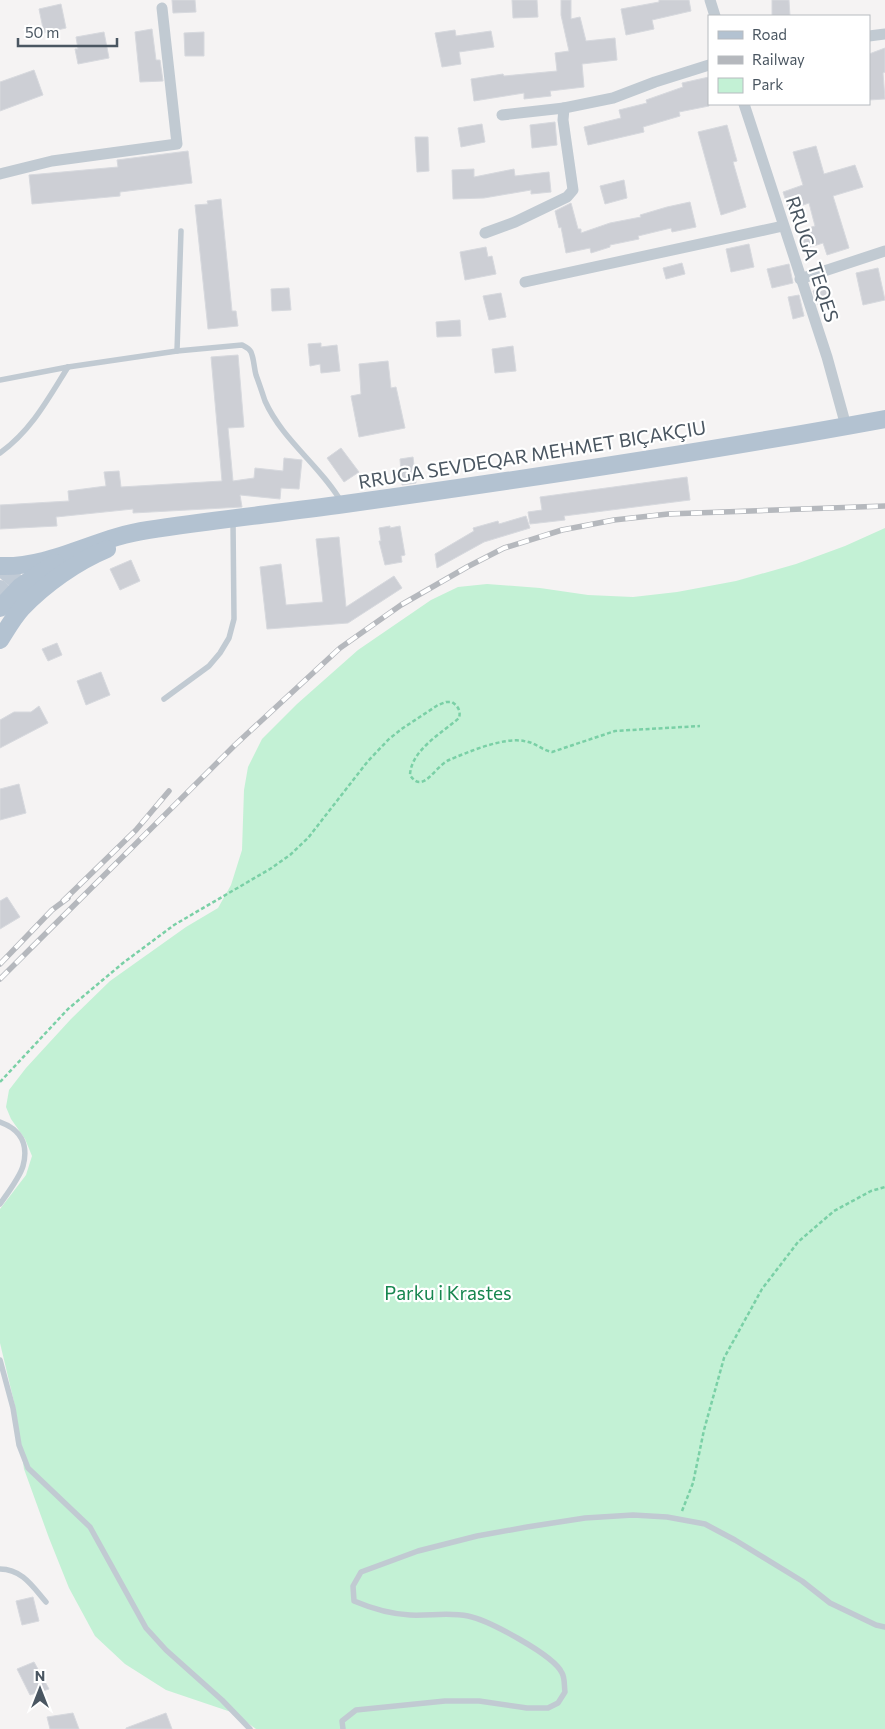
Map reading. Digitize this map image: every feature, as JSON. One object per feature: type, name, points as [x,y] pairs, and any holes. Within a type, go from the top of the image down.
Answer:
[{"type":"main road","name":"RRUGA SEVDEQAR MEHMET BIÇAKÇIU","points":[[184,525],[545,476],[885,419]]},
{"type":"main road","points":[[0,567],[39,562],[123,535],[184,525]]},
{"type":"main road","points":[[14,598],[103,551],[126,542],[184,525]]},
{"type":"main road","points":[[0,640],[14,598],[38,573],[80,550]]},
{"type":"main road","points":[[0,567],[11,576],[14,598]]},
{"type":"street","points":[[710,0],[715,15]]},
{"type":"street","points":[[0,174],[52,161],[177,144],[162,8]]},
{"type":"street","points":[[870,36],[885,34]]},
{"type":"street","points":[[502,115],[564,108],[613,98],[708,65]]},
{"type":"street","name":"RRUGA TEQES","points":[[744,105],[827,357],[846,426]]},
{"type":"street","points":[[486,233],[515,222],[566,197],[573,190],[563,120],[564,108]]},
{"type":"street","points":[[525,282],[783,226]]},
{"type":"street","points":[[800,279],[885,251]]},
{"type":"lane","points":[[176,350],[181,232]]},
{"type":"lane","points":[[0,380],[176,350],[235,344],[242,345],[249,349],[265,399],[273,417],[284,433],[334,488],[343,504]]},
{"type":"lane","points":[[0,453],[25,432],[38,416],[68,367]]},
{"type":"lane","points":[[164,699],[209,666],[229,638],[234,619],[233,519]]},
{"type":"lane","points":[[0,1122],[17,1130],[25,1146],[23,1167],[0,1204]]},
{"type":"lane","points":[[0,1360],[13,1408],[19,1445],[28,1468],[90,1527],[146,1628],[166,1650],[222,1700],[250,1729]]},
{"type":"lane","points":[[343,1729],[342,1721],[356,1710],[380,1706],[445,1701],[479,1701],[527,1708],[548,1708],[558,1703],[565,1692],[562,1672],[546,1656],[519,1638],[490,1623],[467,1616],[389,1613],[354,1601],[353,1586],[361,1572],[418,1551],[477,1536],[585,1518],[633,1515],[678,1519],[705,1524],[802,1581],[830,1603],[876,1625],[885,1627]]},
{"type":"lane","points":[[0,1569],[8,1569],[24,1577],[46,1602]]},
{"type":"path","points":[[0,1082],[68,1009],[123,963],[174,925],[270,869],[290,855],[308,838],[368,761],[389,739],[438,705],[452,702],[459,709],[460,714],[459,718],[424,748],[412,763],[410,775],[413,780],[419,783],[425,782],[440,765],[449,760],[503,742],[522,740],[552,752],[615,731],[700,726]]},
{"type":"path","points":[[678,1519],[693,1484],[704,1430],[724,1358],[762,1289],[798,1242],[834,1211],[871,1191],[885,1187]]},
{"type":"green space","name":"Parku i Krastes","points":[[885,528],[885,1729],[256,1729],[234,1713],[166,1690],[125,1664],[95,1636],[69,1588],[24,1469],[15,1406],[0,1343],[0,1209],[26,1175],[32,1156],[25,1139],[11,1119],[6,1107],[9,1090],[26,1068],[71,1019],[110,981],[186,927],[218,908],[231,885],[242,850],[244,790],[248,767],[262,739],[297,704],[358,650],[431,600],[458,587],[487,584],[540,588],[588,595],[633,597],[677,592],[736,581],[796,564],[845,546]]},
{"type":"building","points":[[172,0],[195,0],[196,12],[173,13]]},
{"type":"building","points":[[512,0],[537,0],[538,17],[513,18]]},
{"type":"building","points":[[561,0],[571,0],[571,19],[580,17],[586,41],[615,38],[617,60],[582,64],[584,87],[550,91],[551,96],[524,99],[524,93],[474,101],[471,79],[503,74],[504,76],[557,71],[555,53],[569,51],[561,15]]},
{"type":"building","points":[[659,0],[689,0],[691,11],[652,20],[654,29],[626,35],[621,9],[659,2]]},
{"type":"building","points":[[772,0],[789,0],[790,15],[772,15]]},
{"type":"building","points":[[61,4],[66,28],[44,33],[39,9]]},
{"type":"building","points":[[152,29],[156,60],[160,60],[163,81],[140,82],[135,32]]},
{"type":"building","points":[[455,30],[456,36],[491,31],[494,47],[459,52],[461,64],[442,67],[435,33]]},
{"type":"building","points":[[104,32],[109,58],[78,64],[75,49],[78,49],[76,37]]},
{"type":"building","points":[[204,32],[204,56],[185,56],[184,33]]},
{"type":"building","points":[[885,48],[885,72],[883,73],[885,99],[870,100],[870,54]]},
{"type":"building","points":[[34,70],[43,95],[0,111],[0,82]]},
{"type":"building","points":[[708,77],[709,106],[679,112],[680,116],[643,127],[644,132],[588,145],[584,127],[621,118],[619,110],[647,103],[646,100],[683,87],[682,83]]},
{"type":"building","points":[[555,122],[557,145],[532,148],[530,125]]},
{"type":"building","points":[[482,124],[485,142],[461,147],[458,128]]},
{"type":"building","points":[[727,125],[737,161],[733,162],[746,207],[721,215],[698,132]]},
{"type":"building","points":[[415,137],[428,137],[429,171],[417,172]]},
{"type":"building","points":[[816,146],[824,174],[855,165],[863,187],[833,196],[849,248],[827,255],[823,243],[804,249],[798,231],[815,226],[809,203],[789,210],[783,192],[803,185],[793,152]]},
{"type":"building","points":[[188,151],[192,183],[120,192],[120,196],[32,204],[29,175],[118,167],[117,160]]},
{"type":"building","points":[[474,169],[474,177],[514,169],[515,176],[549,172],[551,192],[531,194],[531,190],[484,198],[453,199],[452,170]]},
{"type":"building","points":[[624,180],[627,198],[605,204],[600,186]]},
{"type":"building","points":[[221,199],[232,311],[236,311],[238,326],[208,329],[195,205],[208,204],[207,201]]},
{"type":"building","points":[[690,202],[696,227],[672,232],[671,228],[638,236],[639,239],[610,245],[610,247],[591,253],[590,248],[566,253],[561,227],[559,228],[555,211],[571,203],[578,229],[581,229],[581,233],[610,223],[641,217],[640,215]]},
{"type":"building","points":[[749,244],[754,267],[731,272],[726,249]]},
{"type":"building","points":[[486,247],[488,257],[492,256],[496,274],[465,280],[460,252]]},
{"type":"building","points":[[682,263],[685,274],[666,279],[663,268]]},
{"type":"building","points":[[789,264],[793,283],[772,288],[767,269]]},
{"type":"building","points":[[878,268],[885,300],[863,305],[856,273]]},
{"type":"building","points":[[829,286],[832,302],[818,305],[813,291]]},
{"type":"building","points":[[289,288],[291,310],[272,311],[271,289]]},
{"type":"building","points":[[501,293],[506,317],[489,320],[483,296]]},
{"type":"building","points":[[799,295],[804,316],[793,319],[788,297]]},
{"type":"building","points":[[460,320],[461,336],[437,337],[436,322]]},
{"type":"building","points":[[321,343],[321,347],[337,345],[340,371],[321,373],[320,364],[310,366],[308,344]]},
{"type":"building","points":[[513,346],[516,371],[495,373],[492,349]]},
{"type":"building","points":[[238,355],[244,427],[228,428],[233,481],[254,478],[255,468],[283,471],[284,458],[302,460],[299,489],[281,488],[280,499],[240,495],[242,507],[133,513],[133,509],[56,517],[57,526],[0,529],[0,505],[69,501],[68,491],[106,486],[104,472],[119,471],[121,487],[222,481],[211,357]]},
{"type":"building","points":[[388,361],[391,388],[396,387],[405,428],[359,437],[351,396],[361,394],[359,364]]},
{"type":"building","points":[[341,448],[359,472],[344,482],[327,458]]},
{"type":"building","points":[[413,457],[416,483],[402,485],[400,459]]},
{"type":"building","points":[[687,477],[690,500],[564,516],[565,520],[530,524],[528,512],[542,510],[540,497]]},
{"type":"building","points":[[526,516],[530,528],[484,542],[437,568],[435,554],[474,531],[473,528],[498,521],[499,524]]},
{"type":"building","points":[[390,526],[390,528],[400,526],[405,555],[401,556],[402,562],[385,565],[379,541],[381,541],[379,528]]},
{"type":"building","points":[[339,537],[346,607],[394,576],[402,588],[348,623],[267,629],[260,567],[281,564],[286,605],[323,602],[316,539]]},
{"type":"building","points":[[131,560],[140,581],[120,590],[110,569]]},
{"type":"building","points":[[57,643],[62,655],[48,661],[42,649]]},
{"type":"building","points":[[101,672],[110,695],[86,705],[77,681]]},
{"type":"building","points":[[39,706],[48,723],[0,748],[0,720],[14,712],[31,712]]},
{"type":"building","points":[[19,784],[26,813],[0,820],[0,789]]},
{"type":"building","points":[[7,897],[20,917],[0,929],[0,901]]},
{"type":"building","points":[[33,1597],[39,1621],[22,1625],[16,1601]]},
{"type":"building","points":[[34,1662],[49,1689],[30,1695],[17,1669]]},
{"type":"building","points":[[73,1713],[79,1729],[50,1729],[47,1717]]},
{"type":"building","points":[[166,1713],[172,1729],[126,1729],[126,1728]]},
{"type":"railway","points":[[0,979],[235,745],[340,648],[401,605],[467,567],[504,548],[562,530],[614,520],[668,514],[885,506]]},
{"type":"railway","points":[[63,901],[136,830],[169,791]]},
{"type":"railway","points":[[0,964],[52,910],[68,898]]}]
